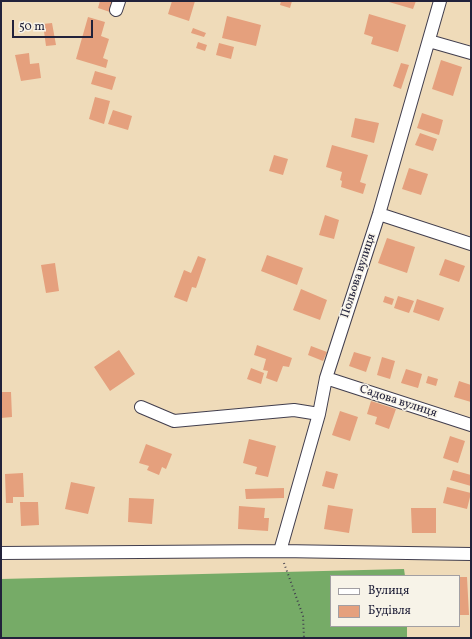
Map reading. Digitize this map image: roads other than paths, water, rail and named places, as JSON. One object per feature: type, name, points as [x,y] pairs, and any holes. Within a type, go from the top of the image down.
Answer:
[{"type":"street","name":"Польова вулиця","points":[[280,551],[318,414],[326,378],[379,214],[440,1]]},
{"type":"street","points":[[429,41],[471,53]]},
{"type":"street","points":[[379,214],[471,244]]},
{"type":"street","name":"Садова вулиця","points":[[326,378],[471,425]]},
{"type":"street","points":[[141,407],[174,421],[294,410],[318,414]]},
{"type":"street","points":[[1,552],[280,551],[471,554]]}]
